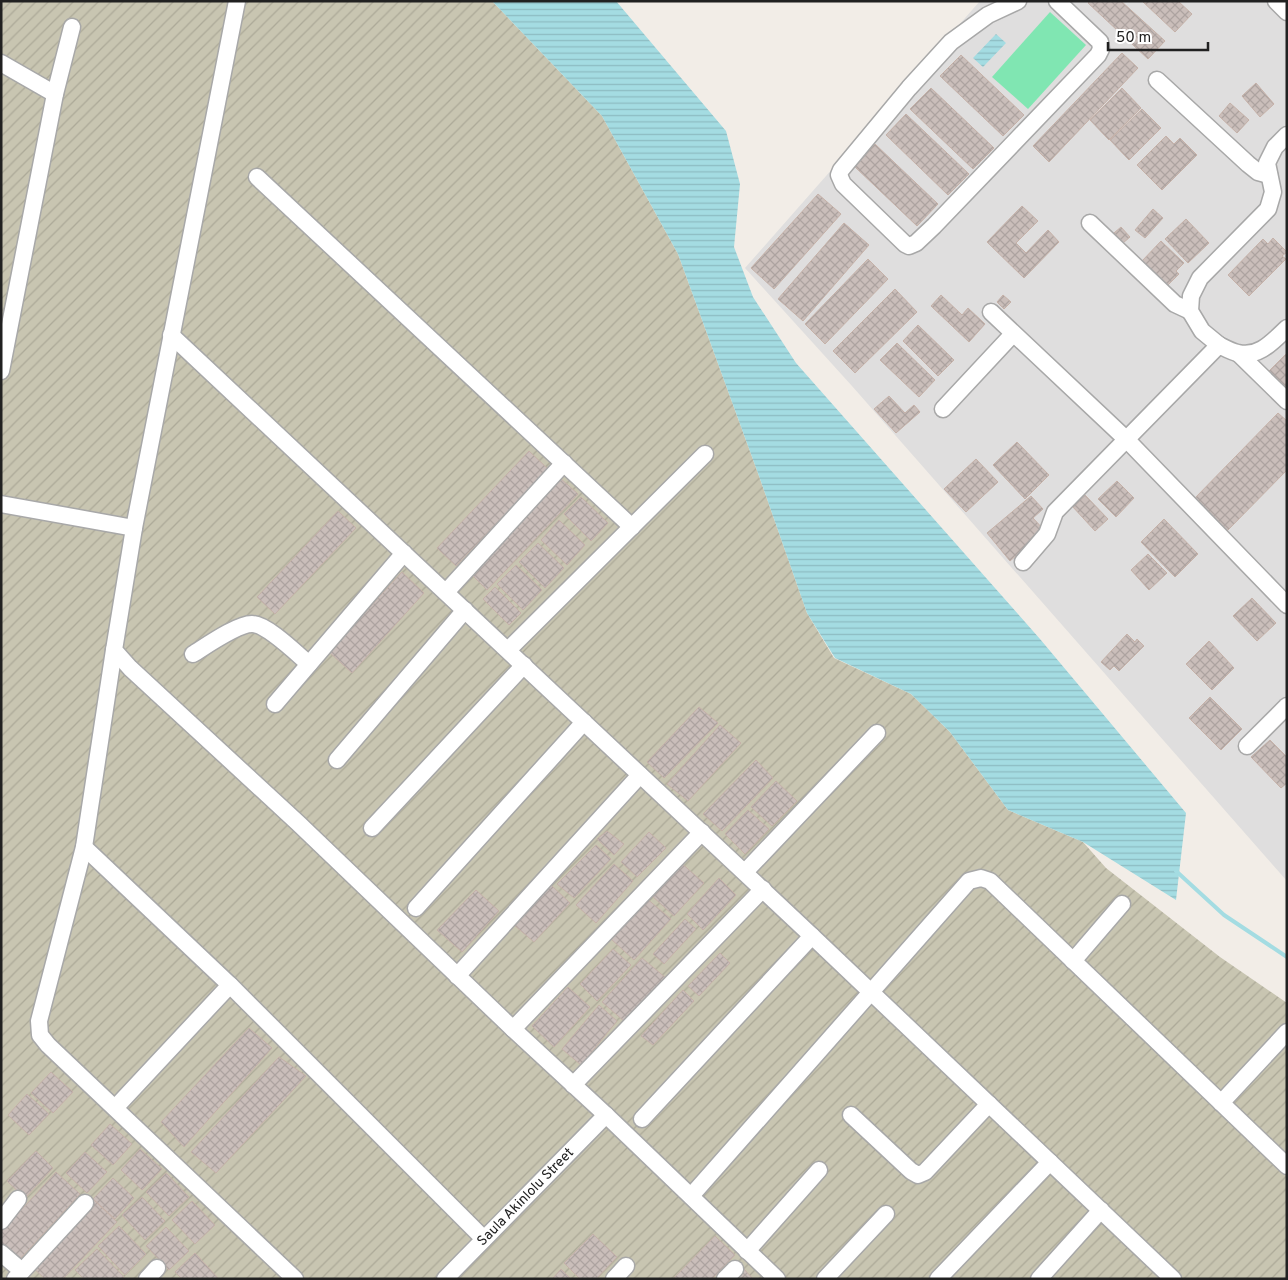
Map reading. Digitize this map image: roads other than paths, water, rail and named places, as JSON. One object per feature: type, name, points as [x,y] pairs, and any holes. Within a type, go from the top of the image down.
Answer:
[{"type":"street","points":[[238,1],[134,528],[84,848],[38,1028],[40,1035],[48,1045],[295,1279]]},
{"type":"street","points":[[1018,1],[988,15],[951,42],[909,88],[841,170],[839,175],[843,184],[905,244],[910,246],[916,244],[1098,55],[1101,49],[1100,42],[1057,1]]},
{"type":"street","points":[[1276,1],[1287,12]]},
{"type":"street","points":[[1,371],[4,342],[55,94],[72,27]]},
{"type":"street","points":[[1,63],[55,94]]},
{"type":"street","points":[[1157,80],[1248,164],[1258,172],[1268,175]]},
{"type":"street","points":[[1190,311],[1191,296],[1200,278],[1268,208],[1273,192],[1267,163],[1275,147],[1287,135]]},
{"type":"street","points":[[256,177],[632,527]]},
{"type":"street","points":[[1090,222],[1175,304],[1190,311],[1202,331],[1219,345],[1239,354],[1287,401]]},
{"type":"street","points":[[991,312],[1127,440],[1287,605]]},
{"type":"street","points":[[1239,354],[1257,352],[1268,347],[1287,328]]},
{"type":"street","points":[[943,409],[1013,334]]},
{"type":"street","points":[[172,335],[447,591],[1101,1210],[1155,1273],[1173,1279]]},
{"type":"street","points":[[1023,562],[1047,534],[1054,512],[1219,345]]},
{"type":"street","points":[[508,650],[705,454]]},
{"type":"street","points":[[447,591],[564,464]]},
{"type":"street","points":[[1,504],[134,528]]},
{"type":"street","points":[[274,704],[404,553]]},
{"type":"street","points":[[337,760],[465,610]]},
{"type":"street","points":[[193,654],[240,626],[253,624],[265,628],[309,664]]},
{"type":"street","points":[[114,650],[130,668],[298,823],[776,1279]]},
{"type":"street","points":[[372,828],[524,665]]},
{"type":"street","points":[[1247,746],[1287,706]]},
{"type":"street","points":[[416,908],[584,722]]},
{"type":"street","points":[[744,872],[877,733]]},
{"type":"street","points":[[457,976],[640,775]]},
{"type":"street","points":[[513,1030],[702,832]]},
{"type":"street","points":[[84,848],[230,986],[484,1239]]},
{"type":"street","points":[[691,1196],[969,881],[981,878],[990,881],[1287,1166]]},
{"type":"street","points":[[573,1085],[762,889]]},
{"type":"street","points":[[1073,962],[1122,904]]},
{"type":"street","points":[[642,1119],[812,936]]},
{"type":"street","points":[[116,1108],[230,986]]},
{"type":"street","points":[[1221,1103],[1287,1032]]},
{"type":"street","points":[[851,1115],[911,1171],[918,1174],[925,1172],[989,1104]]},
{"type":"street","name":"Saula Akinlolu Street","points":[[445,1279],[606,1116]]},
{"type":"street","points":[[938,1279],[1050,1162]]},
{"type":"street","points":[[748,1251],[819,1170]]},
{"type":"street","points":[[1,1221],[18,1198]]},
{"type":"street","points":[[1,1253],[18,1275],[85,1203]]},
{"type":"street","points":[[1039,1279],[1101,1210]]},
{"type":"street","points":[[825,1279],[886,1214]]},
{"type":"street","points":[[614,1279],[626,1266]]},
{"type":"water","points":[[492,1],[616,1],[726,131],[740,184],[734,247],[753,297],[796,363],[1040,639],[1186,813],[1176,900],[1083,842],[1008,810],[950,732],[911,694],[835,658],[807,613],[678,254],[602,116]]},
{"type":"water","points":[[996,34],[1006,43],[983,67],[973,58]]},
{"type":"waterway","points":[[1176,871],[1224,915],[1287,957]]}]
